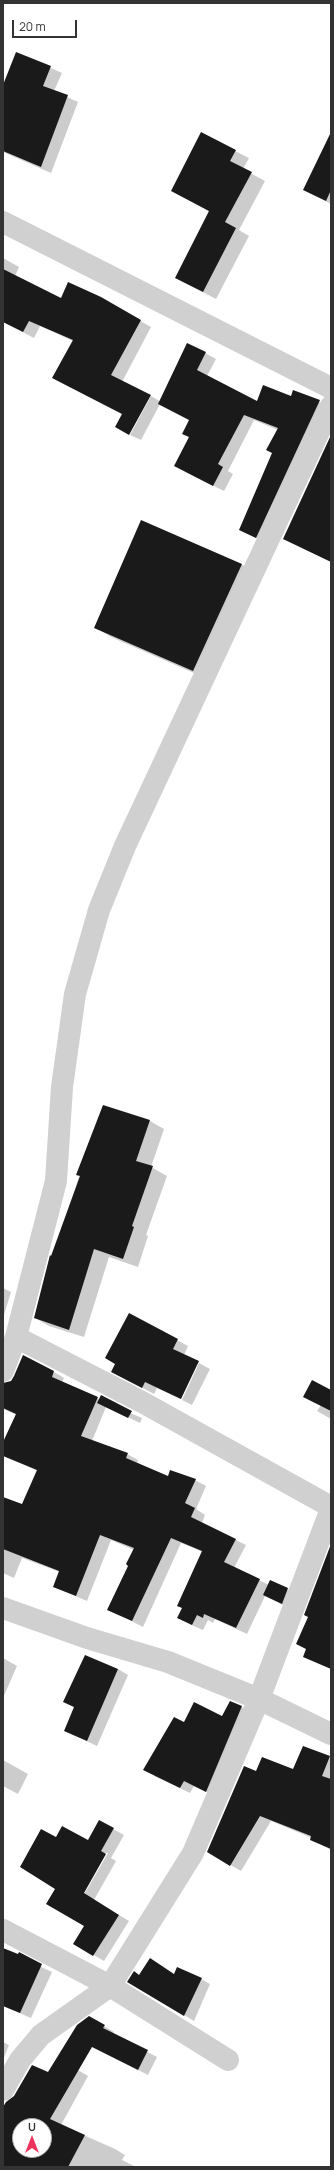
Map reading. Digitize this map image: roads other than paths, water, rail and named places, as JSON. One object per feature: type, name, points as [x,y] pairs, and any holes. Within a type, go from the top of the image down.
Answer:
[{"type":"street","points":[[3,222],[331,388]]},
{"type":"street","points":[[3,1371],[16,1337],[56,1181],[62,1087],[75,994],[99,910],[128,839],[331,406]]},
{"type":"street","points":[[3,2090],[20,2060],[41,2035],[110,1986],[193,1854],[259,1699],[331,1508],[142,1402],[16,1337]]},
{"type":"street","points":[[3,1608],[87,1638],[168,1662],[259,1699],[331,1734]]},
{"type":"street","points":[[3,1930],[110,1986],[228,2060]]}]
